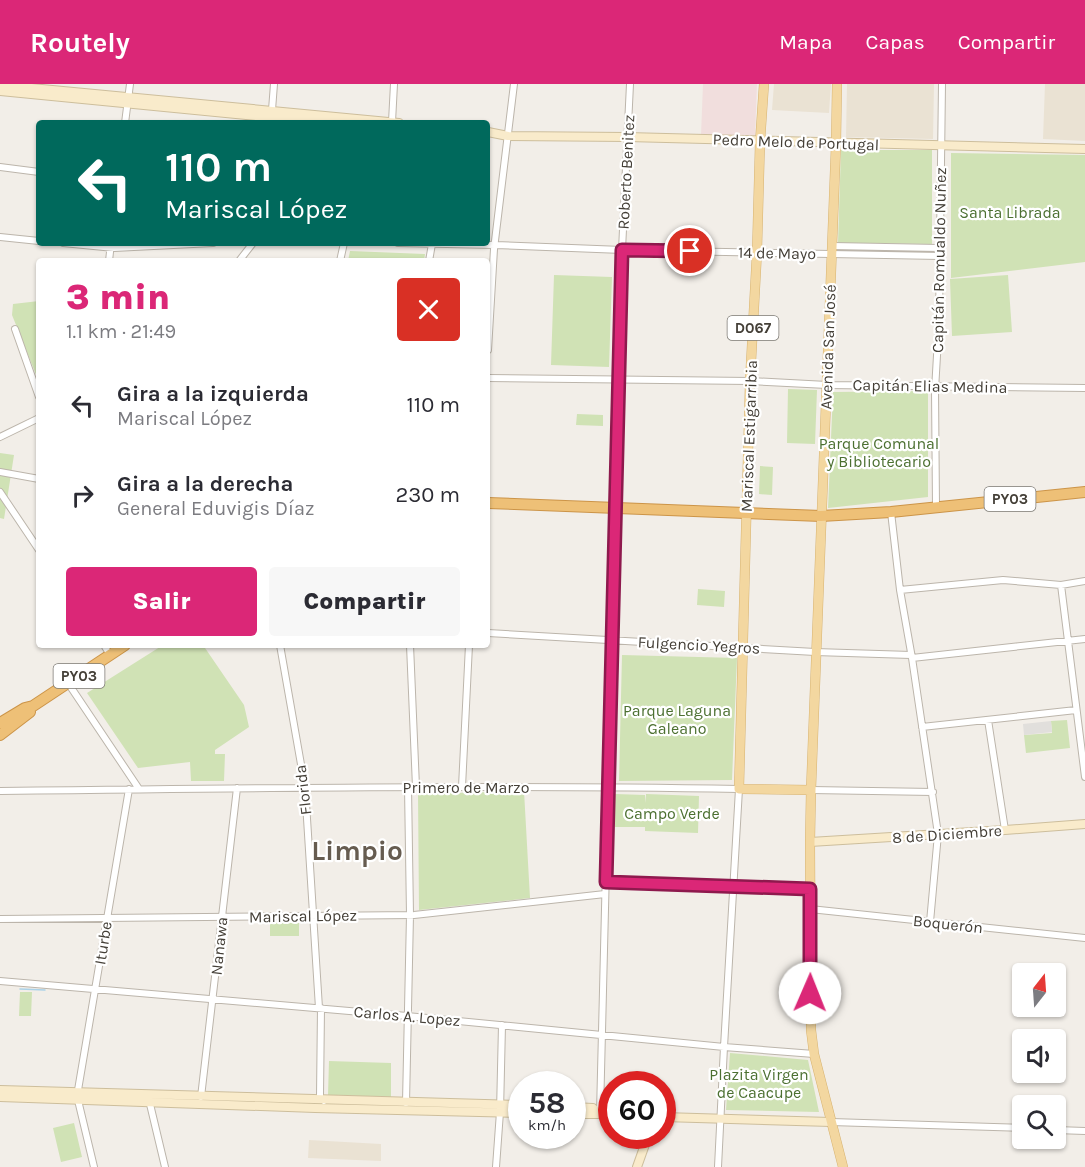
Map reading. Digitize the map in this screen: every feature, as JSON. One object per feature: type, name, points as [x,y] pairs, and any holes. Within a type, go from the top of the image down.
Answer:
[{"type":"highway","name":"PY03","points":[[490,503],[615,511],[820,516],[891,512],[1085,492]]},
{"type":"highway","name":"PY03","points":[[0,723],[33,706],[120,648]]},
{"type":"highway","name":"PY03","points":[[0,735],[29,713],[33,706]]},
{"type":"main road","name":"Mariscal Estigarribia","points":[[739,789],[750,381],[764,84]]},
{"type":"main road","name":"Avenida San José","points":[[837,84],[815,651],[810,842],[810,1015],[814,1054],[843,1167]]},
{"type":"main road","name":"Primero de Marzo","points":[[739,789],[811,790]]},
{"type":"street","points":[[125,120],[129,84]]},
{"type":"street","points":[[271,117],[274,84]]},
{"type":"street","points":[[392,120],[394,84]]},
{"type":"street","points":[[490,320],[495,245],[514,84]]},
{"type":"street","name":"Roberto Benitez","points":[[601,1071],[618,380],[630,84]]},
{"type":"street","name":"Capitán Romualdo Nuñez","points":[[936,507],[935,386],[939,321],[942,84]]},
{"type":"street","points":[[0,85],[299,120]]},
{"type":"street","points":[[0,91],[128,100]]},
{"type":"street","points":[[271,117],[339,120]]},
{"type":"street","name":"Pedro Melo de Portugal","points":[[490,135],[503,138],[507,136],[627,137],[1085,149]]},
{"type":"street","points":[[0,167],[36,172]]},
{"type":"street","points":[[0,237],[36,241]]},
{"type":"street","name":"14 de Mayo","points":[[490,245],[757,252],[939,248]]},
{"type":"street","points":[[241,258],[251,246]]},
{"type":"street","name":"14 de Mayo","points":[[831,250],[940,256]]},
{"type":"street","points":[[15,329],[36,388]]},
{"type":"street","name":"Capitán Elias Medina","points":[[490,378],[1085,388]]},
{"type":"street","points":[[0,436],[36,419]]},
{"type":"street","points":[[0,472],[36,478]]},
{"type":"street","points":[[0,492],[36,546]]},
{"type":"street","points":[[891,512],[900,590],[938,834],[930,922]]},
{"type":"street","points":[[900,590],[1003,580],[1061,585],[1085,581]]},
{"type":"street","points":[[1061,585],[1085,777]]},
{"type":"street","name":"Fulgencio Yegros","points":[[490,633],[911,656],[1085,639]]},
{"type":"street","points":[[106,648],[110,655]]},
{"type":"street","name":"Florida","points":[[281,648],[305,787],[320,1008],[320,1102]]},
{"type":"street","points":[[410,648],[416,787]]},
{"type":"street","points":[[462,787],[469,648]]},
{"type":"street","points":[[68,683],[139,789]]},
{"type":"street","points":[[922,727],[1076,710]]},
{"type":"street","points":[[988,720],[1005,830]]},
{"type":"street","name":"Primero de Marzo","points":[[0,791],[305,787],[739,789]]},
{"type":"street","points":[[406,1106],[410,915],[408,787]]},
{"type":"street","name":"Nanawa","points":[[201,1100],[237,788]]},
{"type":"street","name":"Iturbe","points":[[77,1096],[129,789]]},
{"type":"street","points":[[718,1167],[739,789]]},
{"type":"street","name":"Primero de Marzo","points":[[811,790],[933,792]]},
{"type":"street","name":"8 de Diciembre","points":[[810,842],[1085,824]]},
{"type":"street","points":[[606,882],[810,889]]},
{"type":"street","name":"Mariscal López","points":[[0,919],[410,915],[606,894]]},
{"type":"street","name":"Boquerón","points":[[810,909],[1085,938]]},
{"type":"street","name":"Carlos A. Lopez","points":[[0,981],[814,1054]]},
{"type":"street","points":[[496,1167],[502,1025]]},
{"type":"street","points":[[0,1090],[77,1096]]},
{"type":"street","points":[[77,1096],[94,1167]]},
{"type":"street","points":[[0,1097],[77,1096],[508,1107]]},
{"type":"street","points":[[149,1098],[165,1167]]},
{"type":"street","points":[[500,1108],[508,1110]]},
{"type":"street","points":[[676,1117],[1012,1128]]},
{"type":"street","points":[[1066,1130],[1085,1131]]},
{"type":"street","points":[[637,1167],[643,1149]]},
{"type":"shaded area","points":[[703,84],[757,84],[755,137],[701,135]]},
{"type":"shaded area","points":[[774,84],[831,84],[829,113],[772,110]]},
{"type":"shaded area","points":[[847,84],[934,84],[933,139],[846,137]]},
{"type":"shaded area","points":[[1045,84],[1085,84],[1085,141],[1043,139]]},
{"type":"shaded area","points":[[1051,721],[1052,732],[1024,735],[1023,724]]},
{"type":"shaded area","points":[[309,1140],[381,1144],[381,1161],[308,1158]]},
{"type":"green space","points":[[841,150],[932,150],[932,244],[838,243]]},
{"type":"green space","name":"Santa Librada","points":[[951,153],[1085,155],[1085,262],[951,278]]},
{"type":"green space","points":[[350,251],[425,254],[424,258],[349,258]]},
{"type":"green space","points":[[554,275],[612,277],[609,367],[551,365]]},
{"type":"green space","points":[[1008,275],[1012,332],[952,336],[950,279]]},
{"type":"green space","points":[[36,301],[36,375],[12,315],[13,304]]},
{"type":"green space","points":[[788,389],[817,390],[815,444],[787,443]]},
{"type":"green space","name":"Parque Comunal y Bibliotecario","points":[[928,391],[928,497],[828,508],[833,392]]},
{"type":"green space","points":[[577,414],[603,415],[603,426],[576,425]]},
{"type":"green space","points":[[0,453],[14,455],[4,519],[0,518]]},
{"type":"green space","points":[[760,466],[773,467],[772,495],[759,494]]},
{"type":"green space","points":[[698,589],[725,591],[724,607],[697,605]]},
{"type":"green space","points":[[158,648],[205,648],[244,705],[249,727],[215,750],[215,754],[225,754],[224,781],[191,781],[190,762],[138,768],[87,693]]},
{"type":"green space","name":"Parque Laguna Galeano","points":[[622,655],[737,658],[732,780],[619,781]]},
{"type":"green space","points":[[1067,720],[1070,748],[1026,753],[1024,735],[1052,733],[1051,721]]},
{"type":"green space","points":[[524,791],[530,898],[419,910],[418,794]]},
{"type":"green space","name":"Campo Verde","points":[[615,794],[645,795],[646,803],[646,794],[699,796],[698,833],[645,831],[645,827],[615,827]]},
{"type":"green space","points":[[270,923],[299,923],[299,936],[270,936]]},
{"type":"green space","points":[[20,992],[32,992],[31,1016],[19,1016]]},
{"type":"green space","name":"Plazita Virgen de Caacupe","points":[[730,1053],[808,1060],[819,1112],[726,1110]]},
{"type":"green space","points":[[329,1061],[391,1063],[391,1097],[328,1095]]},
{"type":"green space","points":[[74,1123],[82,1157],[61,1162],[53,1128]]},
{"type":"waterway","points":[[20,989],[45,990]]},
{"type":"district","name":"Limpio","points":[[357,850]]},
{"type":"route","points":[[690,251],[622,250],[606,882],[810,889],[810,993]]}]
